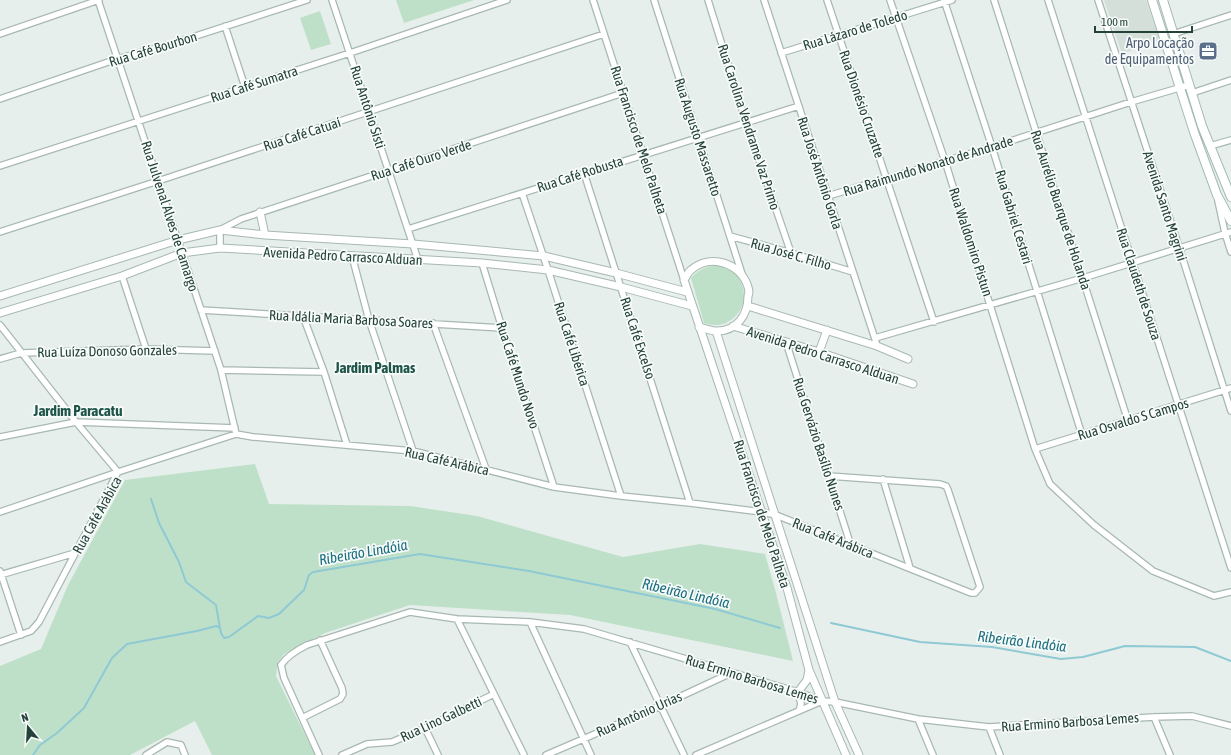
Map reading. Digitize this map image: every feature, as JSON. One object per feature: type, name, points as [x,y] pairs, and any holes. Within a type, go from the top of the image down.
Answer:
[{"type":"main road","points":[[1152,0],[1181,87],[1194,132],[1217,195],[1231,221]]},
{"type":"main road","points":[[1163,0],[1202,126],[1231,197]]},
{"type":"street","points":[[0,34],[98,0]]},
{"type":"street","name":"Rua Julvenal Alves de Camargo","points":[[98,0],[215,351],[236,431]]},
{"type":"street","name":"Rua Café Bourbon","points":[[0,99],[117,59],[171,44],[307,0]]},
{"type":"street","name":"Rua Antônio Sisti","points":[[332,0],[418,260]]},
{"type":"street","name":"Rua Café Sumatra","points":[[0,166],[350,53],[507,0]]},
{"type":"street","name":"Rua Francisco de Melo Palheta","points":[[594,0],[684,280]]},
{"type":"street","name":"Rua Augusto Massaretto","points":[[654,0],[742,274]]},
{"type":"street","name":"Rua Carolina Vendrame Vaz Primo","points":[[708,0],[746,122],[791,253]]},
{"type":"street","name":"Rua José Antônio Gorla","points":[[764,0],[877,346]]},
{"type":"street","name":"Rua Dionésio Cruzatte","points":[[827,0],[934,322]]},
{"type":"street","name":"Rua Waldomiro Pistun","points":[[890,0],[945,161],[1035,449],[1050,484],[1094,525],[1153,571],[1214,596],[1231,592]]},
{"type":"street","name":"Rua Lázaro de Toledo","points":[[782,53],[839,36],[944,1],[952,0]]},
{"type":"street","name":"Rua Aurélio Buarque de Holanda","points":[[994,0],[1128,421]]},
{"type":"street","name":"Rua Claudeth de Souza","points":[[1048,0],[1231,568]]},
{"type":"street","name":"Avenida Santo Magrini","points":[[1098,0],[1231,411]]},
{"type":"street","name":"Rua Gabriel Cestari","points":[[944,1],[992,147],[1082,435]]},
{"type":"street","points":[[1173,34],[1231,15]]},
{"type":"street","points":[[225,26],[245,87]]},
{"type":"street","name":"Rua Café Catuaí","points":[[0,232],[604,34]]},
{"type":"street","points":[[1192,93],[1231,80]]},
{"type":"street","name":"Rua Raimundo Nonato de Andrade","points":[[828,196],[992,147],[1130,102],[1189,85]]},
{"type":"street","name":"Rua Café Ouro Verde","points":[[220,230],[229,224],[260,212],[389,171],[623,93]]},
{"type":"street","name":"Rua Café Robusta","points":[[408,229],[798,106]]},
{"type":"street","points":[[1210,146],[1231,140]]},
{"type":"street","name":"Rua Café Excelso","points":[[584,173],[690,503]]},
{"type":"street","name":"Rua Café Libérica","points":[[522,193],[544,256],[620,496]]},
{"type":"street","points":[[1217,195],[1228,233],[1231,252]]},
{"type":"street","points":[[260,212],[265,235]]},
{"type":"street","points":[[220,230],[220,248]]},
{"type":"street","name":"Avenida Pedro Carrasco Alduan","points":[[0,296],[178,240],[220,230],[265,235],[413,244],[544,256],[687,292]]},
{"type":"street","points":[[875,338],[1083,278],[1228,233]]},
{"type":"street","name":"Rua José C. Filho","points":[[730,236],[853,272]]},
{"type":"street","name":"Avenida Pedro Carrasco Alduan","points":[[0,313],[122,276],[182,253],[220,248],[482,263],[548,270],[621,287],[692,306]]},
{"type":"street","points":[[352,256],[369,320],[413,451]]},
{"type":"street","points":[[716,261],[730,264],[742,274],[749,288],[748,306],[741,321],[728,329],[716,332],[699,327],[684,280],[691,270],[705,262],[716,261]]},
{"type":"street","name":"Rua Café Mundo Novo","points":[[482,263],[554,487]]},
{"type":"street","points":[[122,276],[146,349]]},
{"type":"street","name":"Avenida Pedro Carrasco Alduan","points":[[748,306],[877,346],[908,359]]},
{"type":"street","name":"Rua Idália Maria Barbosa Soares","points":[[201,310],[502,328]]},
{"type":"street","points":[[303,316],[324,372],[347,445]]},
{"type":"street","points":[[433,323],[486,469]]},
{"type":"street","points":[[0,325],[76,422],[118,472],[0,512]]},
{"type":"street","name":"Avenida Pedro Carrasco Alduan","points":[[733,326],[819,352],[913,384]]},
{"type":"street","name":"Rua Francisco de Melo Palheta","points":[[699,327],[787,588],[809,670],[846,755]]},
{"type":"street","points":[[819,352],[827,330]]},
{"type":"street","name":"Rua Francisco de Melo Palheta","points":[[716,332],[835,702],[859,755]]},
{"type":"street","name":"Rua Gervázio Basílio Nunes","points":[[786,342],[851,546]]},
{"type":"street","name":"Rua Luíza Donoso Gonzales","points":[[0,359],[21,353],[146,349],[215,351]]},
{"type":"street","points":[[221,370],[324,372]]},
{"type":"street","name":"Rua Osvaldo S Campos","points":[[1035,449],[1231,388]]},
{"type":"street","points":[[0,437],[76,422],[236,431]]},
{"type":"street","name":"Rua Café Arábica","points":[[0,642],[31,631],[40,622],[118,472],[236,431],[253,437],[413,451],[554,487],[762,512],[776,515],[971,593],[977,592],[980,587],[946,486],[940,484],[883,479]]},
{"type":"street","points":[[829,476],[883,479],[910,568]]},
{"type":"street","points":[[21,635],[0,574],[75,553]]},
{"type":"street","name":"Rua Ermino Barbosa Lemes","points":[[302,718],[282,671],[281,665],[285,660],[297,650],[320,640],[410,612],[457,619],[530,622],[584,629],[798,692],[822,701],[835,702],[918,719],[989,727],[1192,716],[1231,726]]},
{"type":"street","points":[[457,619],[524,755]]},
{"type":"street","points":[[530,622],[582,739],[591,755]]},
{"type":"street","points":[[319,755],[302,718],[340,699],[343,694],[342,688],[320,640]]},
{"type":"street","points":[[630,642],[684,755]]},
{"type":"street","points":[[799,711],[801,704],[798,692],[807,680],[809,670]]},
{"type":"street","name":"Rua Antônio Urias","points":[[546,755],[660,706],[731,673]]},
{"type":"street","name":"Rua Lino Galbetti","points":[[342,755],[367,744],[392,742],[425,728],[494,694]]},
{"type":"street","points":[[696,755],[822,701]]},
{"type":"street","points":[[1154,717],[1170,755]]},
{"type":"street","points":[[918,719],[933,755]]},
{"type":"street","points":[[989,727],[1000,755]]},
{"type":"street","points":[[425,728],[438,755]]},
{"type":"street","points":[[146,755],[167,742],[181,745],[185,755]]},
{"type":"shaded area","points":[[1104,0],[1146,0],[1160,40],[1122,54]]},
{"type":"green space","points":[[396,0],[474,0],[404,23]]},
{"type":"green space","points":[[320,11],[331,44],[311,50],[300,18]]},
{"type":"green space","points":[[716,265],[724,267],[735,274],[742,285],[744,298],[743,304],[736,316],[725,324],[711,325],[704,323],[691,278],[702,269]]},
{"type":"green space","points":[[255,464],[269,504],[410,506],[477,516],[623,557],[700,544],[765,554],[793,661],[570,615],[410,605],[325,633],[284,654],[278,662],[276,676],[315,755],[212,755],[195,721],[130,755],[0,755],[0,666],[41,649],[68,585],[125,480]]},
{"type":"waterway","points":[[151,499],[159,523],[179,562],[186,582],[216,605],[220,628]]},
{"type":"waterway","name":"Ribeirão Lindóia","points":[[33,755],[40,745],[57,733],[84,708],[112,658],[127,644],[216,626],[220,628],[224,638],[229,637],[258,616],[269,618],[279,614],[304,590],[309,575],[313,572],[420,554],[529,571],[715,609],[780,628]]},
{"type":"waterway","name":"Ribeirão Lindóia","points":[[831,623],[920,642],[992,647],[1061,659],[1083,657],[1125,646],[1195,647],[1231,661]]},
{"type":"place","name":"Arpo Locação de Equipamentos","points":[[1208,51]]},
{"type":"district","name":"Jardim Palmas","points":[[375,367]]},
{"type":"district","name":"Jardim Paracatu","points":[[78,410]]}]
